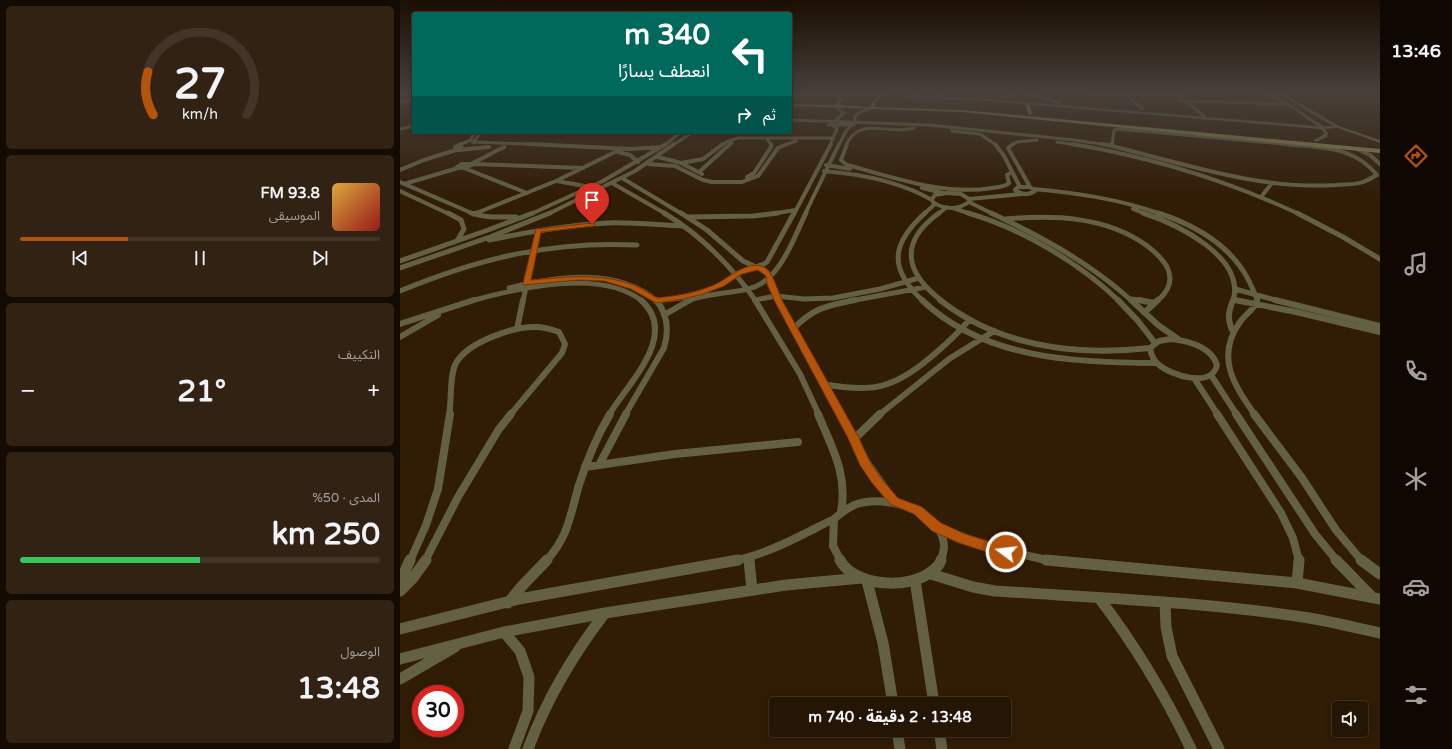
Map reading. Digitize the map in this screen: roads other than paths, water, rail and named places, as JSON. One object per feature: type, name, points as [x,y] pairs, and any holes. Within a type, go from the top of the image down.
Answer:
[{"type":"main road","points":[[1142,127],[1380,151]]},
{"type":"main road","points":[[1238,136],[1380,147]]},
{"type":"street","points":[[656,301],[700,293],[721,284],[746,270],[758,267],[770,259],[834,138],[837,131],[835,127]]},
{"type":"street","points":[[664,315],[676,306],[700,296],[719,292],[748,289],[761,285],[770,279],[780,264],[846,131],[850,127]]},
{"type":"street","points":[[905,127],[1071,144],[1112,146],[1233,176],[1272,183],[1336,185],[1363,182],[1379,174],[1357,156],[1334,149],[1118,129],[1114,130],[1112,146]]},
{"type":"street","points":[[945,127],[968,128],[1074,140],[1177,168],[1261,197],[1330,230],[1380,260]]},
{"type":"street","points":[[1308,127],[1338,127],[1380,142]]},
{"type":"street","points":[[400,131],[412,128]]},
{"type":"street","points":[[914,128],[904,130],[867,129],[856,131],[851,135],[841,160],[847,165],[929,185],[953,189],[1006,186],[1009,183],[1007,175],[1012,172]]},
{"type":"street","points":[[1316,141],[1326,134],[1322,128]]},
{"type":"street","points":[[410,160],[460,146],[471,140],[473,134]]},
{"type":"street","points":[[472,137],[480,134]]},
{"type":"street","points":[[475,142],[480,134]]},
{"type":"street","points":[[400,261],[522,217],[590,187],[638,162],[662,147],[678,134]]},
{"type":"street","points":[[400,268],[553,210],[612,183],[658,157],[691,134]]},
{"type":"street","points":[[980,134],[993,141],[998,146],[1020,187],[1098,200],[1134,209],[1165,221],[1198,239],[1216,254],[1229,270],[1235,289],[1233,300],[1228,308],[1227,315],[1233,332]]},
{"type":"street","points":[[681,163],[703,159],[728,141],[739,138],[834,138]]},
{"type":"street","points":[[699,172],[733,143],[747,139],[820,142],[831,144]]},
{"type":"street","points":[[658,157],[681,163],[710,178],[735,180],[747,177],[754,173],[771,147],[768,140]]},
{"type":"street","points":[[1032,190],[1008,148],[1017,142],[1037,140]]},
{"type":"street","points":[[1071,144],[1076,142],[1074,140]]},
{"type":"street","points":[[646,164],[676,166],[703,180],[712,182],[742,182],[758,176],[778,148],[796,141]]},
{"type":"street","points":[[458,150],[475,142],[631,149],[662,147]]},
{"type":"street","points":[[400,170],[436,156],[458,150],[481,147],[615,152],[630,155],[638,162]]},
{"type":"street","points":[[464,168],[504,147]]},
{"type":"street","points":[[1357,149],[1378,160],[1380,164]]},
{"type":"street","points":[[473,214],[556,181],[615,152]]},
{"type":"street","points":[[429,154],[436,156]]},
{"type":"street","points":[[458,168],[457,166],[460,165],[471,164],[584,168]]},
{"type":"street","points":[[817,171],[857,175],[888,182],[912,190],[933,202],[986,217],[1023,235],[1060,257],[1113,296],[1138,320],[1152,346],[1150,354],[1156,363],[1174,373],[1194,378],[1211,375],[1217,367],[1213,357],[1202,347],[1178,339],[1158,325],[1130,298],[1071,254],[969,201],[964,196],[956,193],[943,193],[821,164]]},
{"type":"street","points":[[402,183],[458,168],[464,168],[527,193]]},
{"type":"street","points":[[625,169],[635,171]]},
{"type":"street","points":[[622,178],[687,217],[716,237],[743,260],[767,272],[776,296],[870,470],[894,501]]},
{"type":"street","points":[[556,181],[590,187]]},
{"type":"street","points":[[402,183],[473,214],[496,217],[522,217]]},
{"type":"street","points":[[612,183],[657,208],[685,226],[729,266],[755,300],[806,384],[841,470],[844,483],[844,497],[831,532],[832,546],[838,559],[848,570],[865,579],[884,584],[901,583],[931,574],[941,564],[945,552],[943,539],[937,527]]},
{"type":"street","points":[[1261,197],[1272,183]]},
{"type":"street","points":[[964,196],[1016,190],[1016,188],[1020,187]]},
{"type":"street","points":[[1016,190],[1022,194]]},
{"type":"street","points":[[1178,339],[1164,340],[1152,346],[1112,351],[1071,349],[1030,342],[994,331],[970,320],[944,304],[926,287],[919,278],[911,258],[913,240],[927,223],[950,208],[963,206],[969,201],[1022,194],[1032,190],[1078,193],[1118,200],[1153,210],[1185,224],[1209,238],[1228,252],[1238,263],[1256,295],[1256,305],[1243,318],[1233,332],[1228,362],[1230,374],[1237,389],[1302,478],[1351,552],[1380,574]]},
{"type":"street","points":[[400,191],[443,210],[461,220],[464,224],[464,229],[457,241]]},
{"type":"street","points":[[943,193],[935,195],[933,202],[908,229],[898,245],[896,254],[897,263],[906,282],[911,290],[931,310],[980,338],[1027,352],[1066,359],[1106,363],[1156,363]]},
{"type":"street","points":[[687,217],[730,217],[796,210]]},
{"type":"street","points":[[1005,220],[1039,216],[1079,220],[1118,230],[1140,241],[1164,261],[1170,276],[1168,290],[1145,312]]},
{"type":"street","points":[[456,248],[487,240],[585,225],[618,223],[685,226]]},
{"type":"street","points":[[517,329],[538,231]]},
{"type":"street","points":[[400,291],[465,267],[535,250],[589,244],[637,245]]},
{"type":"street","points":[[1060,257],[1071,254]]},
{"type":"street","points":[[729,266],[743,260]]},
{"type":"street","points":[[400,319],[526,286],[579,277],[604,279],[634,288],[656,301],[664,315],[667,337],[664,348],[613,436],[599,465]]},
{"type":"street","points":[[755,300],[776,296],[804,299],[833,298],[880,289],[919,278]]},
{"type":"street","points":[[400,324],[526,286],[577,284],[607,287],[623,291],[636,297],[647,306],[654,317],[656,330],[653,346],[605,422],[585,467],[564,535],[558,547],[549,559],[515,591],[508,602]]},
{"type":"street","points":[[794,328],[806,316],[825,306],[926,287]]},
{"type":"street","points":[[1235,289],[1299,307],[1380,326]]},
{"type":"street","points":[[1113,296],[1125,294]]},
{"type":"street","points":[[1130,298],[1154,303]]},
{"type":"street","points":[[1233,300],[1296,312],[1380,332]]},
{"type":"street","points":[[400,337],[456,307]]},
{"type":"street","points":[[823,384],[841,388],[859,388],[878,386],[895,381],[910,374],[945,345],[970,320]]},
{"type":"street","points":[[400,582],[426,525],[438,489],[451,404],[453,370],[456,363],[464,354],[476,345],[496,335],[517,329],[534,327],[554,330],[564,339],[564,348],[558,358],[528,392],[499,429],[458,497],[429,556],[413,578],[400,591]]},
{"type":"street","points":[[854,438],[883,410],[960,350],[994,331]]},
{"type":"street","points":[[1211,375],[1316,534],[1349,575],[1376,598]]},
{"type":"street","points":[[1194,378],[1291,531],[1298,550],[1300,568],[1297,582]]},
{"type":"street","points":[[585,467],[703,450],[798,442]]},
{"type":"street","points":[[400,629],[527,597],[749,558],[782,545],[837,515],[867,502],[880,500],[894,501],[918,510],[937,527],[963,539],[991,549],[1021,556],[1052,561],[1297,582],[1376,598]]},
{"type":"street","points":[[749,558],[752,590]]},
{"type":"street","points":[[931,574],[973,587],[995,591],[1235,608],[1309,618],[1380,633]]},
{"type":"street","points":[[400,659],[504,632],[605,613],[752,590],[814,582],[865,579]]},
{"type":"street","points":[[865,579],[883,644],[892,697]]},
{"type":"street","points":[[915,580],[933,697]]},
{"type":"street","points":[[1099,598],[1120,624],[1148,666],[1179,723],[1191,749]]},
{"type":"street","points":[[1165,602],[1166,627],[1172,656],[1219,749]]},
{"type":"street","points":[[528,749],[543,710],[563,674],[583,642],[605,613]]},
{"type":"street","points":[[504,632],[520,651],[528,677],[528,711],[514,749]]},
{"type":"street","points":[[400,679],[464,642]]},
{"type":"street","points":[[898,737],[900,749]]},
{"type":"street","points":[[940,737],[942,749]]}]
